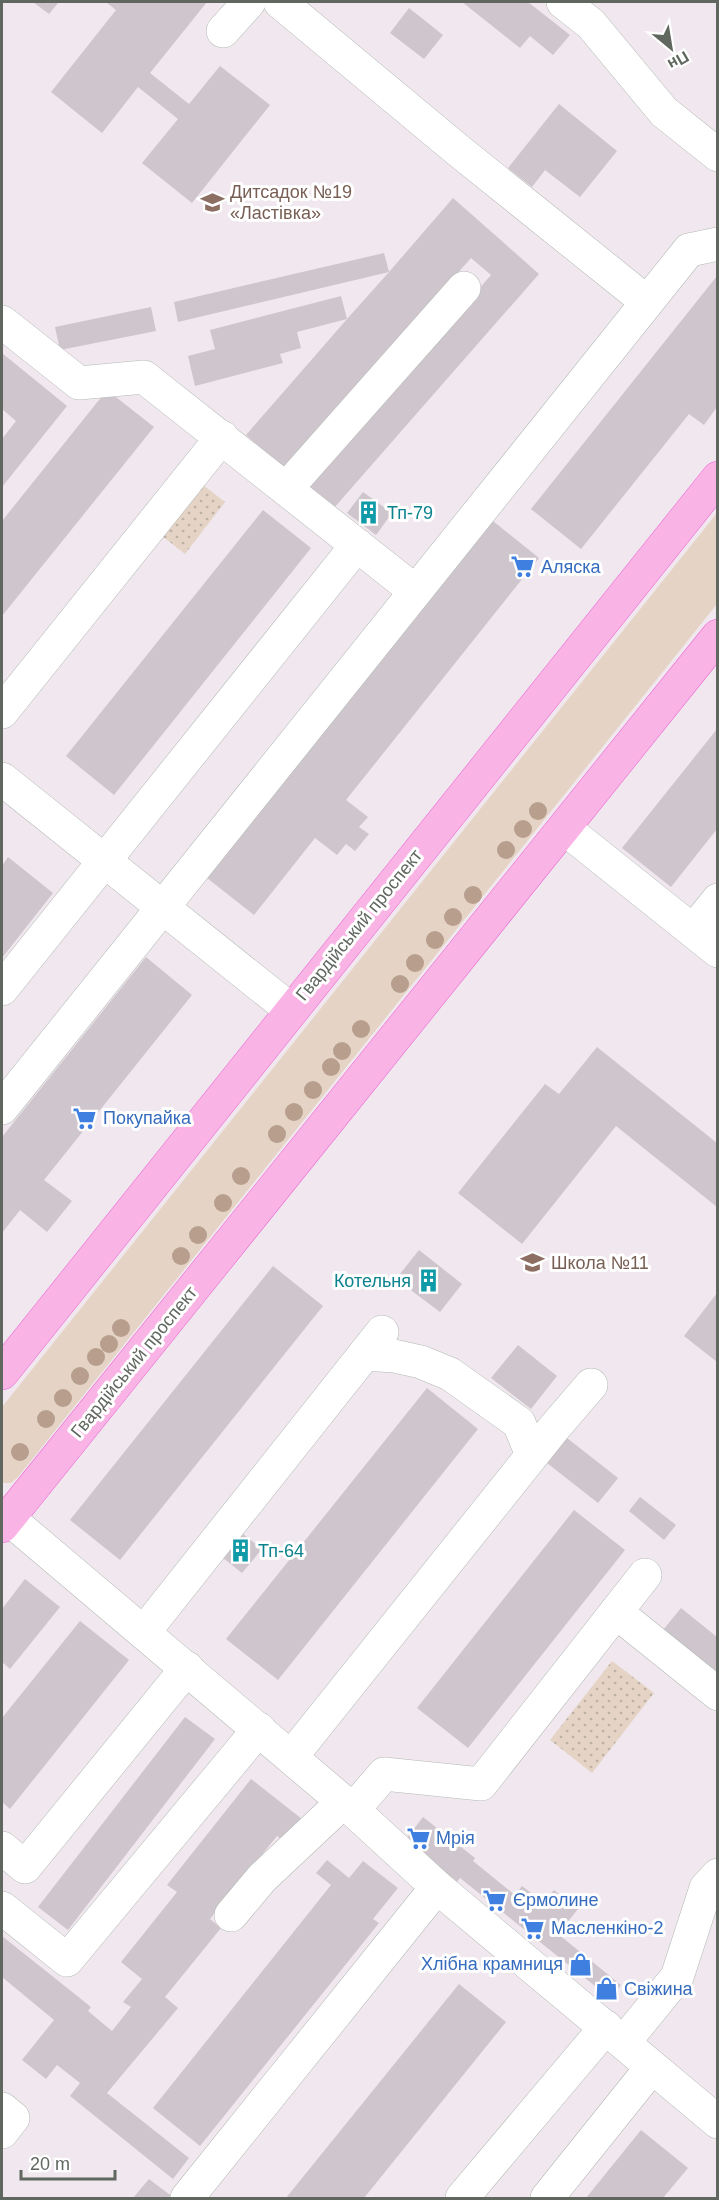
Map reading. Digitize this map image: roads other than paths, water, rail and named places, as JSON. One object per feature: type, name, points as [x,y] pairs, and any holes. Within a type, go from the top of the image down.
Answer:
[{"type":"main road","name":"Гвардійський проспект","points":[[2,1373],[717,478]]},
{"type":"main road","name":"Гвардійський проспект","points":[[4,1519],[717,636]]},
{"type":"lane","points":[[223,31],[249,2]]},
{"type":"lane","points":[[280,2],[459,151],[648,302]]},
{"type":"lane","points":[[564,2],[591,24],[664,112],[717,155]]},
{"type":"lane","points":[[2,1108],[689,250],[717,244]]},
{"type":"lane","points":[[286,489],[464,288]]},
{"type":"lane","points":[[2,322],[79,383],[144,376],[416,591]]},
{"type":"lane","points":[[2,712],[222,437]]},
{"type":"lane","points":[[2,989],[357,545]]},
{"type":"lane","points":[[2,779],[291,1011]]},
{"type":"lane","points":[[564,828],[705,941],[717,900]]},
{"type":"lane","points":[[144,1632],[373,1343],[403,1358],[421,1362],[450,1374],[519,1422],[532,1455]]},
{"type":"lane","points":[[291,1757],[532,1455],[591,1385]]},
{"type":"lane","points":[[4,1519],[187,1668],[348,1806],[437,1887],[717,2122]]},
{"type":"lane","points":[[231,1915],[262,1878],[384,1774],[481,1784],[645,1575]]},
{"type":"lane","points":[[616,1612],[717,1694]]},
{"type":"lane","points":[[2,1848],[25,1867],[187,1668]]},
{"type":"lane","points":[[2,1908],[67,1960],[259,1730]]},
{"type":"lane","points":[[462,2199],[615,2035],[676,1977],[706,1888],[717,1875]]},
{"type":"lane","points":[[187,2199],[437,1887]]},
{"type":"lane","points":[[547,2199],[652,2067]]},
{"type":"lane","points":[[2,2109],[13,2118],[2,2132]]},
{"type":"place","name":"Дитсадок №19 «Ластівка»","points":[[212,202]]},
{"type":"place","name":"Тп-79","points":[[369,513]]},
{"type":"place","name":"Аляска","points":[[523,567]]},
{"type":"place","name":"Покупайка","points":[[85,1118]]},
{"type":"place","name":"Школа №11","points":[[533,1263]]},
{"type":"place","name":"Котельня","points":[[429,1281]]},
{"type":"place","name":"Тп-64","points":[[240,1551]]},
{"type":"place","name":"Мрія","points":[[418,1838]]},
{"type":"place","name":"Єрмолине","points":[[495,1900]]},
{"type":"place","name":"Масленкіно-2","points":[[533,1928]]},
{"type":"place","name":"Хлібна крамниця","points":[[581,1964]]},
{"type":"place","name":"Свіжина","points":[[606,1989]]}]
